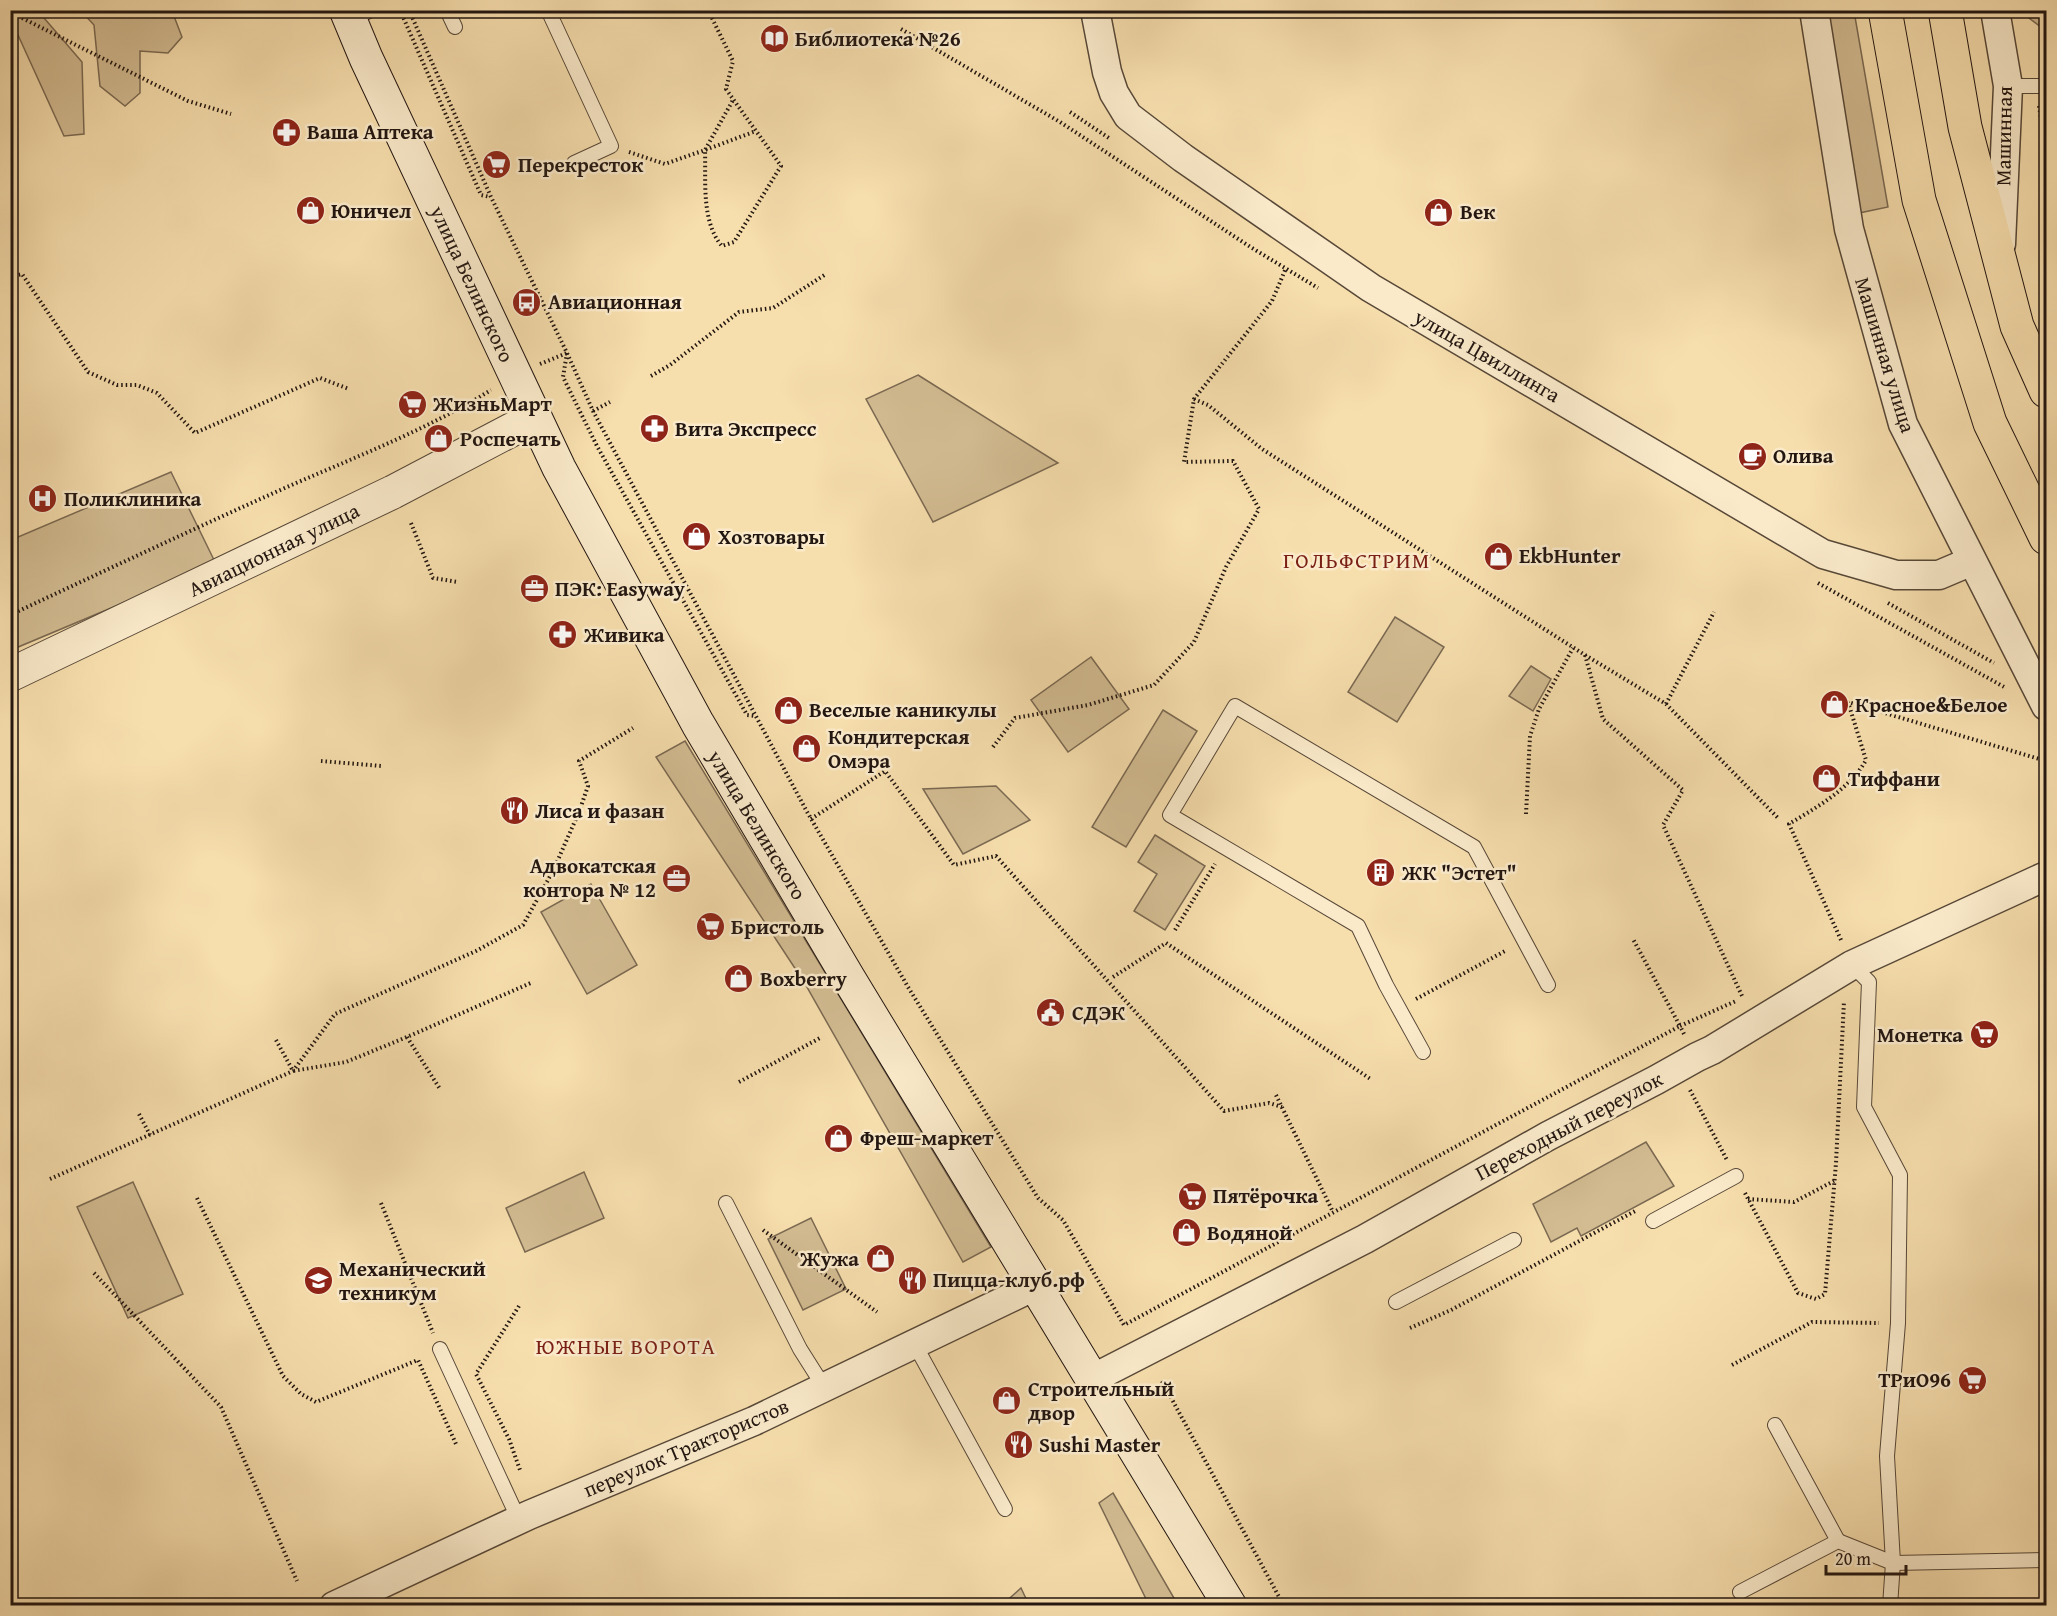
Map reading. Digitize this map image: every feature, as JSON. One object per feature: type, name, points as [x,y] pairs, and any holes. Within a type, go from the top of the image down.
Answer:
[{"type":"main road","points":[[1885,10],[1919,200],[1990,423],[2046,538]]},
{"type":"main road","points":[[1945,10],[1965,127],[2017,326],[2046,391]]},
{"type":"main road","name":"улица Белинского","points":[[356,14],[366,58],[444,220],[534,418],[601,549],[767,843],[1230,1605]]},
{"type":"main road","name":"Авиационная улица","points":[[10,675],[393,492],[534,418]]},
{"type":"street","name":"улица Цвиллинга","points":[[1095,10],[1107,72],[1114,93],[1128,116],[1182,158],[1371,288],[1823,554],[1896,575],[1940,575],[1972,561]]},
{"type":"street","name":"Машинная улица","points":[[1814,10],[1849,229],[1903,424],[2046,706]]},
{"type":"street","name":"Машинная","points":[[1995,10],[2008,86],[2000,261]]},
{"type":"street","name":"Переходный переулок","points":[[1092,1379],[1365,1239],[1548,1136],[1712,1050],[1848,957],[2046,876]]},
{"type":"street","name":"переулок Трактористов","points":[[334,1605],[519,1520],[754,1421],[914,1342],[1035,1286]]},
{"type":"lane","points":[[447,10],[455,27]]},
{"type":"lane","points":[[548,10],[611,146],[573,163]]},
{"type":"lane","points":[[2008,86],[2046,86]]},
{"type":"lane","points":[[1423,1052],[1358,926],[1170,815],[1235,706],[1474,847],[1548,985]]},
{"type":"lane","points":[[1848,957],[1869,982],[1864,1107],[1900,1175],[1898,1323],[1887,1456],[1893,1563],[1889,1605]]},
{"type":"lane","points":[[1653,1221],[1736,1176]]},
{"type":"lane","points":[[726,1203],[800,1349],[824,1387]]},
{"type":"lane","points":[[1396,1302],[1514,1240]]},
{"type":"lane","points":[[914,1342],[1005,1509]]},
{"type":"lane","points":[[434,1345],[519,1520]]},
{"type":"lane","points":[[1775,1425],[1838,1541],[1893,1563],[2046,1560]]},
{"type":"lane","points":[[1740,1592],[1838,1541]]},
{"type":"path","points":[[400,10],[481,195],[491,197]]},
{"type":"path","points":[[409,10],[491,197],[594,411],[811,819],[908,987],[1038,1198],[1063,1220],[1124,1324],[1680,1026],[1633,939]]},
{"type":"path","points":[[708,10],[733,61],[726,89],[781,166],[735,242],[722,246],[714,237],[708,222],[705,150],[733,100]]},
{"type":"path","points":[[10,12],[188,101],[231,114]]},
{"type":"path","points":[[902,28],[1060,122],[1252,248]]},
{"type":"path","points":[[611,146],[665,164],[756,131]]},
{"type":"path","points":[[993,747],[1015,718],[1088,705],[1154,685],[1194,642],[1226,567],[1260,509],[1233,461],[1184,462],[1194,399],[1272,301],[1286,268]]},
{"type":"path","points":[[10,277],[22,274],[88,372],[117,385],[137,385],[157,393],[195,433],[320,378],[349,389]]},
{"type":"path","points":[[651,376],[670,365],[739,312],[773,308],[826,274]]},
{"type":"path","points":[[567,353],[563,377],[597,446],[747,715],[756,716]]},
{"type":"path","points":[[1194,399],[1208,405],[1262,449],[1666,704],[1779,819]]},
{"type":"path","points":[[594,411],[610,402]]},
{"type":"path","points":[[10,615],[464,406]]},
{"type":"path","points":[[411,523],[434,578],[458,582]]},
{"type":"path","points":[[1666,704],[1714,612]]},
{"type":"path","points":[[1526,814],[1530,735],[1539,709],[1574,648]]},
{"type":"path","points":[[1585,655],[1603,719],[1683,790],[1664,825],[1743,998]]},
{"type":"path","points":[[1848,957],[1789,824],[1822,803],[1858,773],[1866,760],[1848,702],[2046,761]]},
{"type":"path","points":[[293,1071],[335,1014],[476,951],[523,925],[553,871],[582,804],[588,786],[579,760],[633,729]]},
{"type":"path","points":[[321,761],[381,766]]},
{"type":"path","points":[[811,819],[885,771],[954,865],[996,856],[1224,1111],[1269,1104],[1282,1107]]},
{"type":"path","points":[[1175,930],[1226,848]]},
{"type":"path","points":[[1399,1008],[1524,941]]},
{"type":"path","points":[[1113,977],[1166,943],[1372,1080]]},
{"type":"path","points":[[50,1179],[293,1071],[346,1062],[533,982]]},
{"type":"path","points":[[1798,1293],[1816,1299],[1825,1294],[1834,1181],[1844,995]]},
{"type":"path","points":[[408,1037],[440,1089]]},
{"type":"path","points":[[739,1082],[820,1038]]},
{"type":"path","points":[[276,1040],[293,1071]]},
{"type":"path","points":[[1276,1095],[1333,1212]]},
{"type":"path","points":[[140,1114],[150,1135]]},
{"type":"path","points":[[1748,1199],[1794,1202],[1834,1181]]},
{"type":"path","points":[[197,1198],[283,1376],[301,1394],[316,1402],[418,1360],[423,1350]]},
{"type":"path","points":[[381,1203],[434,1332],[434,1345]]},
{"type":"path","points":[[726,1203],[877,1312]]},
{"type":"path","points":[[1410,1328],[1451,1310],[1643,1207]]},
{"type":"path","points":[[94,1273],[221,1407],[297,1581]]},
{"type":"path","points":[[519,1306],[476,1374],[509,1439],[520,1471]]},
{"type":"path","points":[[1732,1365],[1812,1322],[1898,1323]]},
{"type":"path","points":[[418,1360],[456,1444]]},
{"type":"path","points":[[1162,1381],[1284,1605]]},
{"type":"shaded area","points":[[10,11],[38,11],[82,62],[84,134],[64,136],[13,24]]},
{"type":"shaded area","points":[[81,11],[172,11],[182,37],[168,53],[140,51],[140,93],[125,106],[100,86],[94,25]]},
{"type":"shaded area","points":[[1824,11],[1854,11],[1888,207],[1859,213]]},
{"type":"shaded area","points":[[2028,11],[2046,11],[2046,31],[2029,18]]},
{"type":"shaded area","points":[[918,375],[1058,463],[933,522],[866,399]]},
{"type":"shaded area","points":[[171,472],[216,564],[11,650],[11,540]]},
{"type":"shaded area","points":[[1395,617],[1444,647],[1397,722],[1348,692]]},
{"type":"shaded area","points":[[1091,657],[1129,709],[1068,752],[1031,700]]},
{"type":"shaded area","points":[[1531,666],[1551,679],[1533,711],[1509,696]]},
{"type":"shaded area","points":[[1163,710],[1197,731],[1126,847],[1092,827]]},
{"type":"shaded area","points":[[685,741],[991,1247],[963,1262],[804,982],[656,757]]},
{"type":"shaded area","points":[[996,786],[1030,820],[963,854],[923,789]]},
{"type":"shaded area","points":[[1155,835],[1205,866],[1165,930],[1134,911],[1157,874],[1138,862]]},
{"type":"shaded area","points":[[591,884],[637,965],[587,994],[541,912]]},
{"type":"shaded area","points":[[1646,1142],[1674,1186],[1581,1236],[1577,1228],[1551,1242],[1533,1204]]},
{"type":"shaded area","points":[[584,1172],[604,1218],[525,1252],[506,1208]]},
{"type":"shaded area","points":[[133,1182],[183,1294],[128,1318],[77,1207]]},
{"type":"shaded area","points":[[811,1218],[846,1289],[803,1310],[768,1239]]},
{"type":"shaded area","points":[[1113,1493],[1178,1605],[1149,1605],[1099,1503]]},
{"type":"shaded area","points":[[1021,1588],[1029,1605],[1002,1605]]},
{"type":"place","name":"Библиотека №26","points":[[774,39]]},
{"type":"place","name":"Ваша Аптека","points":[[286,132]]},
{"type":"place","name":"Перекресток","points":[[497,165]]},
{"type":"place","name":"Юничел","points":[[310,211]]},
{"type":"place","name":"Век","points":[[1439,212]]},
{"type":"place","name":"Авиационная","points":[[527,302]]},
{"type":"place","name":"ЖизньМарт","points":[[412,404]]},
{"type":"place","name":"Вита Экспресс","points":[[654,429]]},
{"type":"place","name":"Роспечать","points":[[439,439]]},
{"type":"place","name":"Олива","points":[[1752,456]]},
{"type":"place","name":"Поликлиника","points":[[43,499]]},
{"type":"place","name":"Хозтовары","points":[[697,537]]},
{"type":"place","name":"EkbHunter","points":[[1498,556]]},
{"type":"place","name":"ПЭК: Easyway","points":[[534,589]]},
{"type":"place","name":"Живика","points":[[563,635]]},
{"type":"place","name":"Красное&Белое","points":[[1834,705]]},
{"type":"place","name":"Веселые каникулы","points":[[788,710]]},
{"type":"place","name":"Кондитерская Омэра","points":[[807,749]]},
{"type":"place","name":"Тиффани","points":[[1827,779]]},
{"type":"place","name":"Лиса и фазан","points":[[514,811]]},
{"type":"place","name":"ЖК \"Эстет\"","points":[[1381,873]]},
{"type":"place","name":"Адвокатская контора № 12","points":[[677,878]]},
{"type":"place","name":"Бристоль","points":[[710,927]]},
{"type":"place","name":"Boxberry","points":[[739,979]]},
{"type":"place","name":"СДЭК","points":[[1051,1013]]},
{"type":"place","name":"Монетка","points":[[1984,1035]]},
{"type":"place","name":"Фреш-маркет","points":[[839,1138]]},
{"type":"place","name":"Пятёрочка","points":[[1192,1196]]},
{"type":"place","name":"Водяной","points":[[1186,1233]]},
{"type":"place","name":"Жужа","points":[[880,1259]]},
{"type":"place","name":"Пицца-клуб.рф","points":[[912,1280]]},
{"type":"place","name":"Механический техникум","points":[[318,1281]]},
{"type":"place","name":"ТРиО96","points":[[1972,1380]]},
{"type":"place","name":"Строительный двор","points":[[1007,1401]]},
{"type":"place","name":"Sushi Master","points":[[1018,1445]]},
{"type":"district","name":"ГОЛЬФСТРИМ","points":[[1357,560]]},
{"type":"district","name":"ЮЖНЫЕ ВОРОТА","points":[[626,1346]]}]
